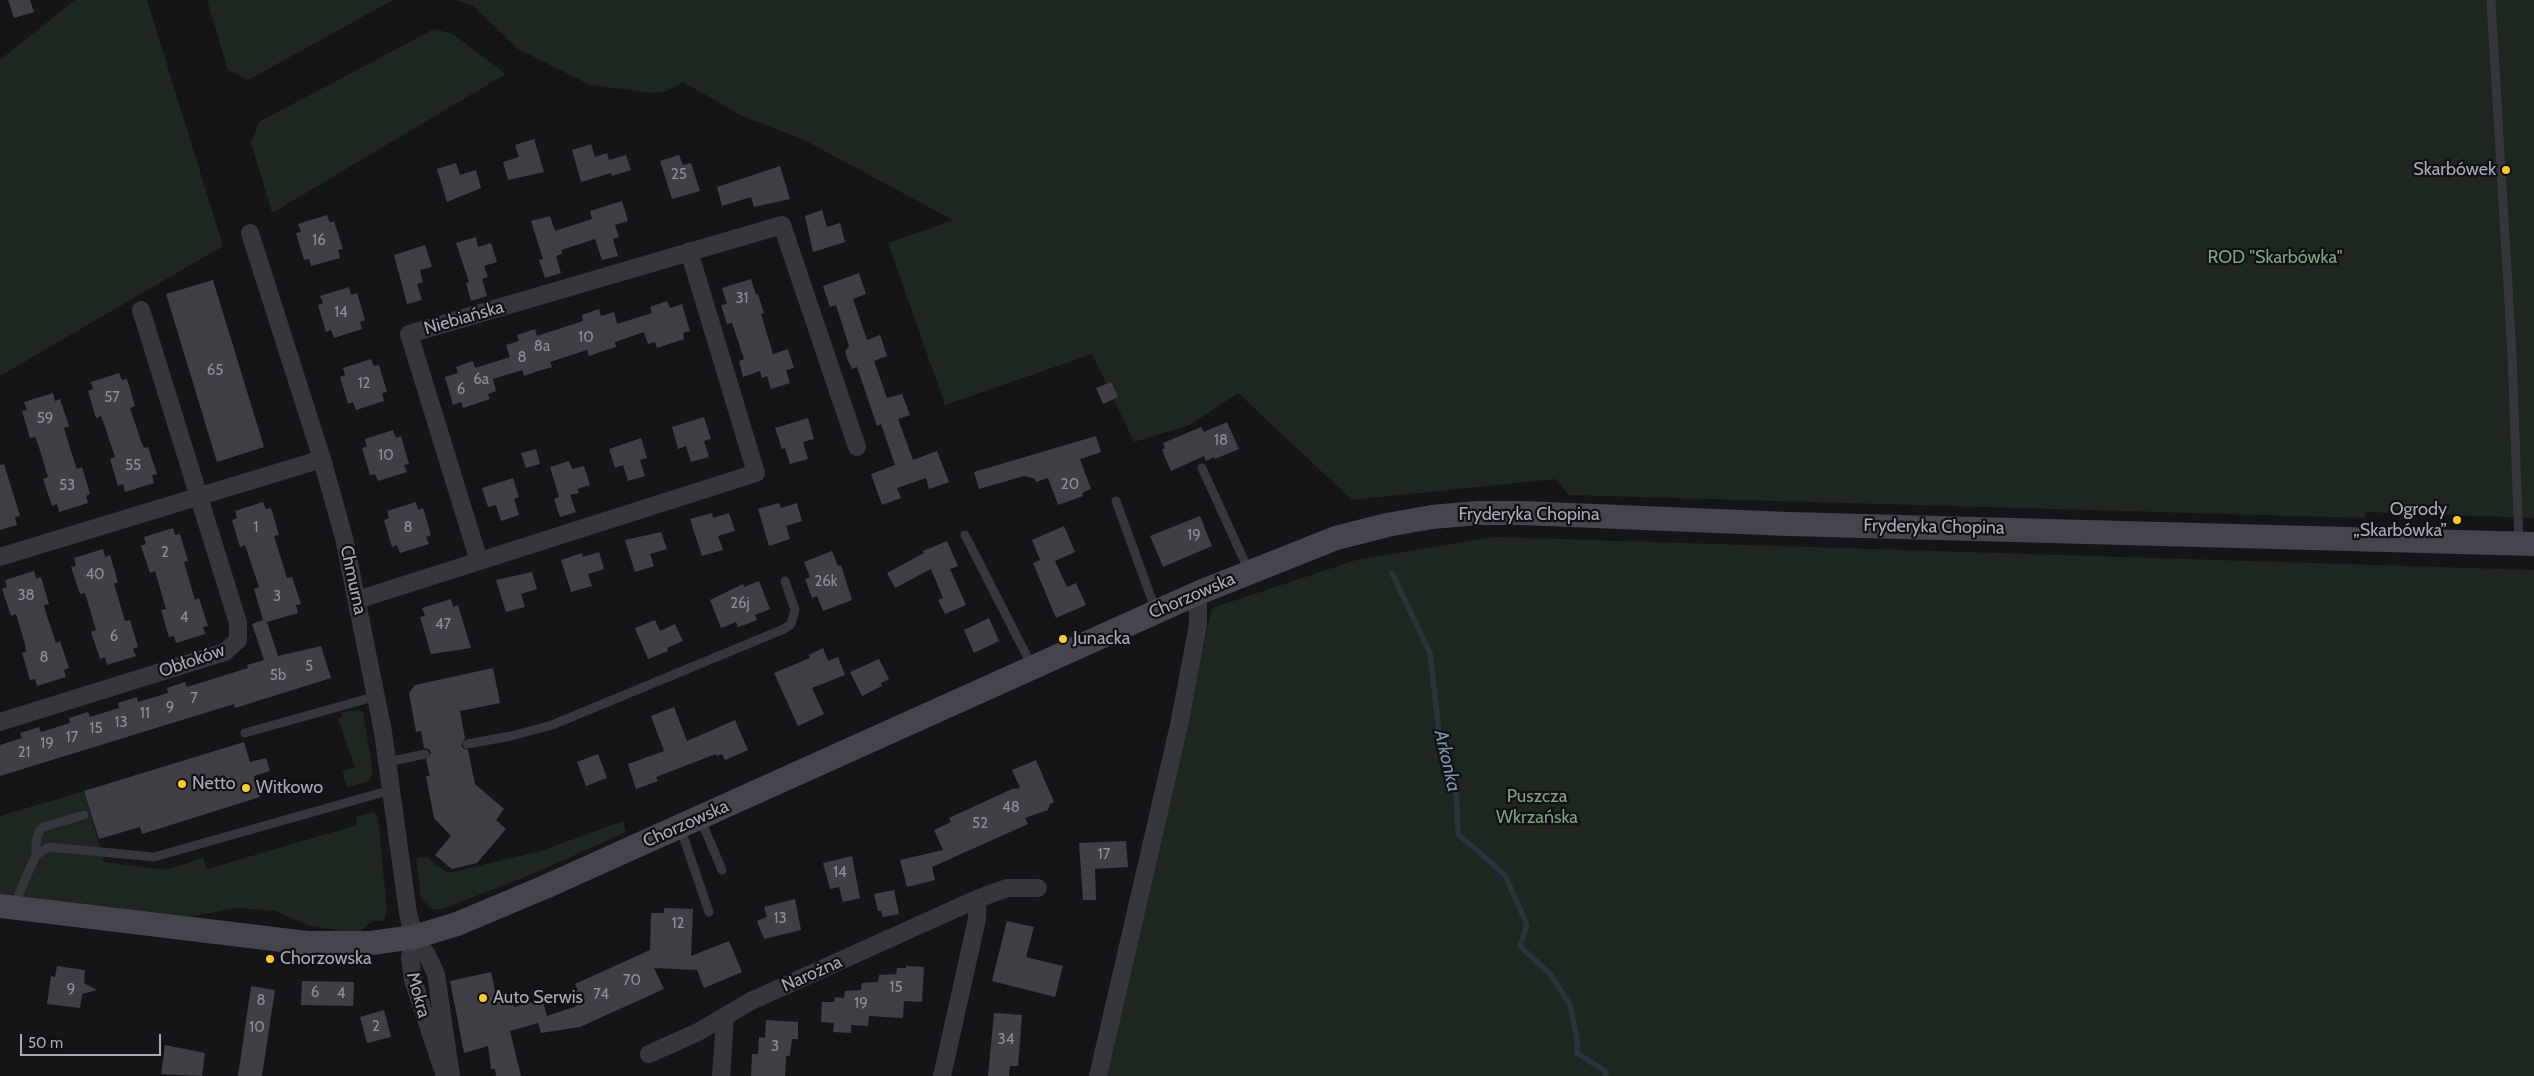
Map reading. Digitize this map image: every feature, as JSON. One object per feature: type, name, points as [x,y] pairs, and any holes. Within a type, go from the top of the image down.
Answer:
[{"type":"street","name":"Niebiańska","points":[[479,561],[409,334],[782,225],[857,447]]},
{"type":"street","name":"Chmurna","points":[[250,233],[322,459],[344,538],[377,696],[388,762],[403,882],[414,937]]},
{"type":"street","points":[[357,600],[756,473],[690,252]]},
{"type":"street","name":"Obłoków","points":[[0,722],[225,652],[238,640],[238,623],[142,310]]},
{"type":"street","points":[[0,557],[322,459]]},
{"type":"street","name":"Fryderyka Chopina","points":[[1336,538],[1387,525],[1432,517],[1500,513],[1789,524],[2526,543]]},
{"type":"street","name":"Chorzowska","points":[[6,906],[307,942],[371,943],[414,937],[477,917],[1198,593],[1336,538]]},
{"type":"street","points":[[1098,1076],[1179,725],[1198,625],[1198,593]]},
{"type":"street","name":"Narożna","points":[[649,1054],[698,1032],[751,1001],[977,899],[1007,888],[1038,888]]},
{"type":"street","points":[[942,1076],[977,920],[977,899]]},
{"type":"street","name":"Mokra","points":[[414,937],[410,958],[413,980],[444,1076]]},
{"type":"street","name":"Mokra","points":[[414,937],[427,955],[436,974],[451,1076]]},
{"type":"street","points":[[722,1076],[725,1017]]},
{"type":"lane","points":[[2491,0],[2513,365],[2526,543]]},
{"type":"lane","points":[[1202,468],[1249,572]]},
{"type":"lane","points":[[1116,501],[1152,600]]},
{"type":"lane","points":[[965,535],[1032,667]]},
{"type":"lane","points":[[467,744],[510,736],[552,725],[784,629],[791,624],[795,610],[784,581]]},
{"type":"lane","points":[[245,733],[377,696]]},
{"type":"lane","points":[[388,762],[425,754]]},
{"type":"lane","points":[[6,906],[36,855],[49,847],[154,857],[391,790]]},
{"type":"lane","points":[[36,855],[36,843],[39,831],[43,827],[84,815]]},
{"type":"lane","points":[[690,822],[722,870]]},
{"type":"lane","points":[[690,822],[709,912]]},
{"type":"green space","points":[[75,0],[147,0],[223,246],[0,376],[0,60]]},
{"type":"green space","points":[[207,0],[393,0],[248,80],[228,70]]},
{"type":"green space","name":"ROD \"Skarbówka\"","points":[[455,0],[2534,0],[2534,518],[2365,512],[2365,518],[1569,495],[1555,479],[1352,500],[1238,393],[1190,425],[1134,442],[1092,354],[945,405],[888,243],[953,220],[804,140],[742,116],[683,82],[665,92],[651,93],[590,85],[518,49],[473,6]]},
{"type":"green space","points":[[434,29],[453,34],[506,74],[272,213],[251,143],[259,122]]},
{"type":"green space","name":"Puszcza Wkrzańska","points":[[1496,537],[2534,570],[2534,1076],[1107,1076],[1212,608],[1359,559]]},
{"type":"green space","points":[[359,710],[363,712],[373,772],[369,781],[347,788],[342,771],[355,767],[338,719],[343,717],[341,712]]},
{"type":"green space","points":[[84,791],[104,862],[166,870],[203,858],[207,869],[357,825],[356,816],[373,812],[378,817],[387,911],[385,918],[382,921],[373,921],[357,934],[307,925],[275,911],[238,908],[188,917],[0,895],[0,816]]},
{"type":"green space","points":[[623,821],[626,832],[535,873],[443,909],[432,909],[421,899],[416,858],[428,857],[434,864],[448,873],[541,851]]},
{"type":"building","points":[[8,0],[30,0],[34,12],[14,18]]},
{"type":"building","points":[[534,139],[544,172],[508,180],[503,162],[519,157],[515,145]]},
{"type":"building","points":[[591,144],[595,157],[607,153],[609,160],[626,155],[631,170],[612,176],[611,173],[581,182],[572,150]]},
{"type":"building","points":[[679,155],[683,165],[691,163],[700,191],[672,199],[660,161]]},
{"type":"building","points":[[456,163],[460,175],[476,170],[481,188],[447,202],[437,169]]},
{"type":"building","points":[[780,166],[790,199],[754,207],[751,197],[722,206],[717,187]]},
{"type":"building","points":[[622,201],[628,221],[615,225],[619,237],[613,239],[618,256],[602,260],[595,239],[561,250],[562,254],[556,256],[561,273],[545,278],[539,260],[543,259],[531,221],[550,216],[555,231],[592,219],[590,211]]},
{"type":"building","points":[[822,210],[827,227],[840,223],[845,242],[813,252],[805,216]]},
{"type":"building","points":[[327,215],[330,223],[334,221],[343,249],[338,250],[340,258],[311,266],[309,259],[304,260],[296,233],[301,232],[298,224]]},
{"type":"building","points":[[476,237],[478,247],[491,243],[497,262],[484,266],[488,277],[482,279],[487,296],[471,301],[466,283],[469,282],[456,243]]},
{"type":"building","points":[[425,245],[432,267],[420,270],[423,282],[417,284],[422,300],[407,304],[394,255]]},
{"type":"building","points":[[859,273],[866,294],[853,299],[867,340],[880,335],[887,356],[874,361],[887,398],[902,394],[910,415],[898,419],[913,460],[937,451],[949,482],[929,489],[926,478],[897,488],[901,498],[882,505],[871,474],[895,465],[881,424],[877,426],[857,367],[852,369],[848,361],[845,351],[849,346],[836,305],[830,307],[823,286]]},
{"type":"building","points":[[751,279],[764,313],[761,314],[773,354],[788,349],[794,368],[786,370],[790,383],[771,389],[767,376],[762,378],[760,371],[743,377],[739,361],[744,359],[732,323],[727,324],[721,305],[727,304],[722,288]]},
{"type":"building","points":[[213,280],[264,447],[217,462],[166,294]]},
{"type":"building","points":[[349,287],[351,295],[357,293],[365,320],[360,322],[362,329],[334,338],[331,330],[326,332],[318,305],[323,303],[320,296]]},
{"type":"building","points":[[667,301],[670,308],[682,304],[690,331],[683,333],[684,339],[657,348],[655,342],[648,344],[644,332],[615,342],[616,347],[589,356],[587,350],[550,362],[552,367],[524,376],[522,370],[493,379],[496,391],[488,394],[490,399],[463,408],[461,402],[453,405],[445,377],[458,373],[456,367],[473,361],[475,368],[510,357],[506,345],[519,341],[517,335],[535,329],[537,336],[583,321],[582,315],[599,309],[601,316],[614,312],[617,324],[652,313],[650,307]]},
{"type":"building","points":[[371,359],[374,366],[379,365],[387,392],[382,393],[384,401],[356,410],[353,402],[348,404],[340,377],[345,375],[343,368]]},
{"type":"building","points":[[119,373],[122,380],[127,379],[135,406],[130,408],[141,441],[144,448],[148,447],[157,474],[152,475],[154,483],[125,492],[123,484],[118,486],[110,459],[115,457],[101,416],[96,418],[88,391],[93,389],[91,382]]},
{"type":"building","points":[[1111,382],[1118,397],[1103,404],[1096,388]]},
{"type":"building","points":[[53,393],[55,401],[60,399],[69,426],[64,428],[74,461],[77,469],[82,467],[90,494],[86,496],[88,503],[59,512],[57,504],[52,506],[43,479],[48,477],[38,444],[35,437],[30,438],[22,411],[27,410],[24,402]]},
{"type":"building","points":[[704,417],[711,439],[704,441],[709,457],[691,462],[686,446],[678,449],[672,427]]},
{"type":"building","points":[[808,418],[814,439],[803,442],[808,459],[790,464],[785,448],[782,449],[775,428]]},
{"type":"building","points":[[1227,422],[1239,449],[1206,461],[1204,456],[1171,471],[1162,450],[1165,448],[1163,443],[1201,427],[1204,432]]},
{"type":"building","points":[[393,430],[396,438],[401,436],[409,464],[404,465],[407,472],[378,481],[375,474],[370,475],[362,448],[367,447],[365,439]]},
{"type":"building","points":[[1096,436],[1101,452],[1080,459],[1091,489],[1082,493],[1083,496],[1058,505],[1048,478],[1036,482],[1035,479],[1024,476],[979,489],[974,472]]},
{"type":"building","points":[[641,438],[647,458],[640,460],[645,476],[628,481],[623,465],[615,468],[609,449]]},
{"type":"building","points":[[536,449],[540,464],[526,468],[521,453]]},
{"type":"building","points":[[569,461],[572,469],[584,466],[590,485],[577,489],[579,493],[570,495],[576,512],[560,517],[554,499],[559,497],[550,467]]},
{"type":"building","points":[[4,464],[20,516],[15,517],[17,525],[0,530],[0,465]]},
{"type":"building","points":[[513,478],[519,497],[514,499],[519,515],[501,521],[496,505],[488,507],[482,488]]},
{"type":"building","points":[[263,502],[266,509],[271,508],[279,535],[274,536],[287,578],[292,577],[301,604],[296,605],[298,613],[267,622],[278,656],[321,646],[331,678],[235,708],[234,704],[0,776],[0,745],[22,738],[20,733],[39,727],[41,732],[70,723],[69,718],[88,712],[90,717],[119,708],[118,703],[137,697],[138,702],[168,693],[167,688],[185,682],[187,687],[248,668],[247,665],[264,660],[252,624],[263,620],[254,589],[259,587],[245,545],[240,547],[232,520],[237,518],[235,511]]},
{"type":"building","points":[[416,502],[418,510],[423,508],[431,535],[426,537],[429,544],[400,553],[397,545],[392,547],[384,520],[389,518],[387,511]]},
{"type":"building","points":[[779,503],[781,508],[797,503],[802,521],[786,526],[790,539],[769,546],[758,509]]},
{"type":"building","points":[[712,513],[713,518],[729,513],[735,531],[718,536],[723,550],[702,556],[690,519]]},
{"type":"building","points":[[1200,516],[1212,546],[1163,567],[1150,536]]},
{"type":"building","points":[[1064,526],[1075,552],[1055,561],[1067,587],[1076,583],[1086,605],[1056,618],[1033,563],[1040,560],[1032,540]]},
{"type":"building","points":[[173,528],[175,535],[180,534],[188,561],[184,562],[195,600],[199,598],[208,626],[203,627],[205,634],[176,643],[174,636],[169,637],[161,610],[166,609],[155,571],[150,573],[141,546],[146,544],[144,537]]},
{"type":"building","points":[[661,532],[667,549],[650,554],[654,566],[635,572],[625,540]]},
{"type":"building","points":[[947,541],[958,566],[950,569],[966,605],[945,614],[938,600],[943,598],[931,569],[895,588],[887,573],[924,553],[923,551]]},
{"type":"building","points":[[103,549],[105,557],[110,555],[118,582],[114,584],[125,621],[130,620],[138,647],[133,649],[136,656],[107,665],[105,657],[100,659],[91,632],[96,630],[85,593],[80,594],[71,567],[76,566],[74,558]]},
{"type":"building","points":[[832,551],[838,566],[841,565],[852,600],[823,611],[817,596],[812,598],[805,579],[810,577],[804,562]]},
{"type":"building","points":[[599,552],[604,569],[588,574],[592,586],[571,592],[561,560],[582,553],[583,557]]},
{"type":"building","points":[[34,571],[36,578],[41,577],[49,604],[44,605],[46,613],[56,643],[60,641],[69,668],[64,670],[66,677],[37,686],[35,679],[30,680],[22,653],[26,652],[25,644],[16,614],[11,616],[2,589],[7,587],[5,580]]},
{"type":"building","points":[[532,572],[537,589],[521,594],[525,607],[506,612],[496,580]]},
{"type":"building","points":[[759,581],[770,609],[755,615],[757,620],[747,624],[738,627],[736,622],[721,628],[710,600],[743,584],[744,587]]},
{"type":"building","points":[[451,599],[453,607],[458,605],[471,648],[431,654],[420,617],[425,616],[422,608]]},
{"type":"building","points":[[989,618],[999,641],[974,653],[964,630]]},
{"type":"building","points":[[655,620],[660,631],[675,624],[683,641],[667,648],[668,651],[648,659],[635,628]]},
{"type":"building","points":[[823,648],[828,661],[838,657],[845,675],[812,688],[824,714],[798,726],[774,673],[810,658],[809,655]]},
{"type":"building","points":[[879,659],[889,679],[881,683],[882,686],[862,696],[850,672]]},
{"type":"building","points":[[493,668],[500,703],[460,711],[465,738],[461,745],[468,750],[475,784],[504,809],[496,820],[506,829],[477,863],[452,869],[435,855],[451,836],[434,818],[426,776],[430,776],[426,760],[431,753],[429,749],[424,748],[421,731],[416,732],[409,693],[415,685]]},
{"type":"building","points":[[674,707],[687,741],[735,720],[748,750],[725,760],[722,754],[717,756],[716,754],[656,777],[658,781],[636,789],[628,764],[664,751],[651,716]]},
{"type":"building","name":"Netto","points":[[244,742],[250,762],[266,758],[270,771],[254,776],[260,797],[142,834],[140,827],[99,839],[84,791]]},
{"type":"building","points":[[598,754],[607,778],[586,786],[577,762]]},
{"type":"building","points":[[1036,760],[1054,802],[1050,804],[1048,810],[1025,818],[1028,824],[932,867],[935,880],[907,887],[900,860],[943,850],[934,830],[951,822],[949,818],[1012,789],[1020,788],[1012,770]]},
{"type":"building","points":[[1126,841],[1128,867],[1095,869],[1096,900],[1083,900],[1079,843]]},
{"type":"building","points":[[852,856],[860,898],[843,902],[839,887],[830,889],[823,863]]},
{"type":"building","points":[[894,890],[899,914],[883,917],[881,911],[878,911],[874,894]]},
{"type":"building","points":[[795,899],[801,930],[764,939],[757,921],[767,917],[764,907]]},
{"type":"building","points":[[664,908],[693,909],[691,956],[729,941],[742,972],[704,988],[697,970],[654,968],[664,989],[580,1027],[541,1033],[538,1023],[510,1031],[521,1076],[496,1076],[495,1069],[491,1069],[488,1046],[464,1053],[450,981],[491,972],[495,990],[500,988],[504,1000],[512,998],[514,1007],[542,999],[547,1016],[577,1006],[571,993],[578,990],[575,984],[650,950],[651,913],[664,913]]},
{"type":"building","points":[[1007,921],[1034,927],[1026,957],[1063,966],[1055,997],[992,981]]},
{"type":"building","points":[[57,966],[85,970],[84,983],[97,990],[82,994],[80,1008],[47,1004],[51,976],[55,977]]},
{"type":"building","points":[[906,966],[924,967],[922,1002],[904,1001],[903,1018],[869,1016],[868,1026],[851,1025],[851,1033],[833,1032],[834,1023],[821,1022],[822,1002],[834,1002],[835,997],[844,998],[845,991],[861,990],[862,983],[878,982],[879,975],[896,974],[897,968],[906,968]]},
{"type":"building","points":[[302,981],[354,982],[353,1006],[301,1005]]},
{"type":"building","points":[[251,986],[275,990],[262,1076],[238,1076]]},
{"type":"building","points":[[384,1010],[391,1037],[367,1043],[360,1017]]},
{"type":"building","points":[[994,1013],[1022,1015],[1018,1066],[1010,1066],[1009,1076],[988,1076]]},
{"type":"building","points":[[766,1020],[798,1022],[798,1039],[792,1039],[790,1056],[786,1056],[785,1076],[751,1076],[752,1054],[758,1054],[759,1037],[765,1038]]},
{"type":"building","points":[[165,1045],[205,1053],[202,1076],[161,1074]]},
{"type":"waterway","name":"Arkonka","points":[[1392,573],[1430,653],[1440,741],[1456,789],[1458,834],[1505,875],[1527,925],[1520,946],[1551,975],[1570,1005],[1577,1038],[1577,1053],[1605,1071],[1606,1076]]},
{"type":"place","name":"Skarbówek","points":[[2506,170]]},
{"type":"place","name":"Ogrody „Skarbówka”","points":[[2457,520]]},
{"type":"place","name":"Junacka","points":[[1063,639]]},
{"type":"place","name":"Netto","points":[[182,784]]},
{"type":"place","name":"Witkowo","points":[[246,788]]},
{"type":"place","name":"Chorzowska","points":[[270,959]]},
{"type":"place","name":"Auto Serwis","points":[[483,998]]}]
